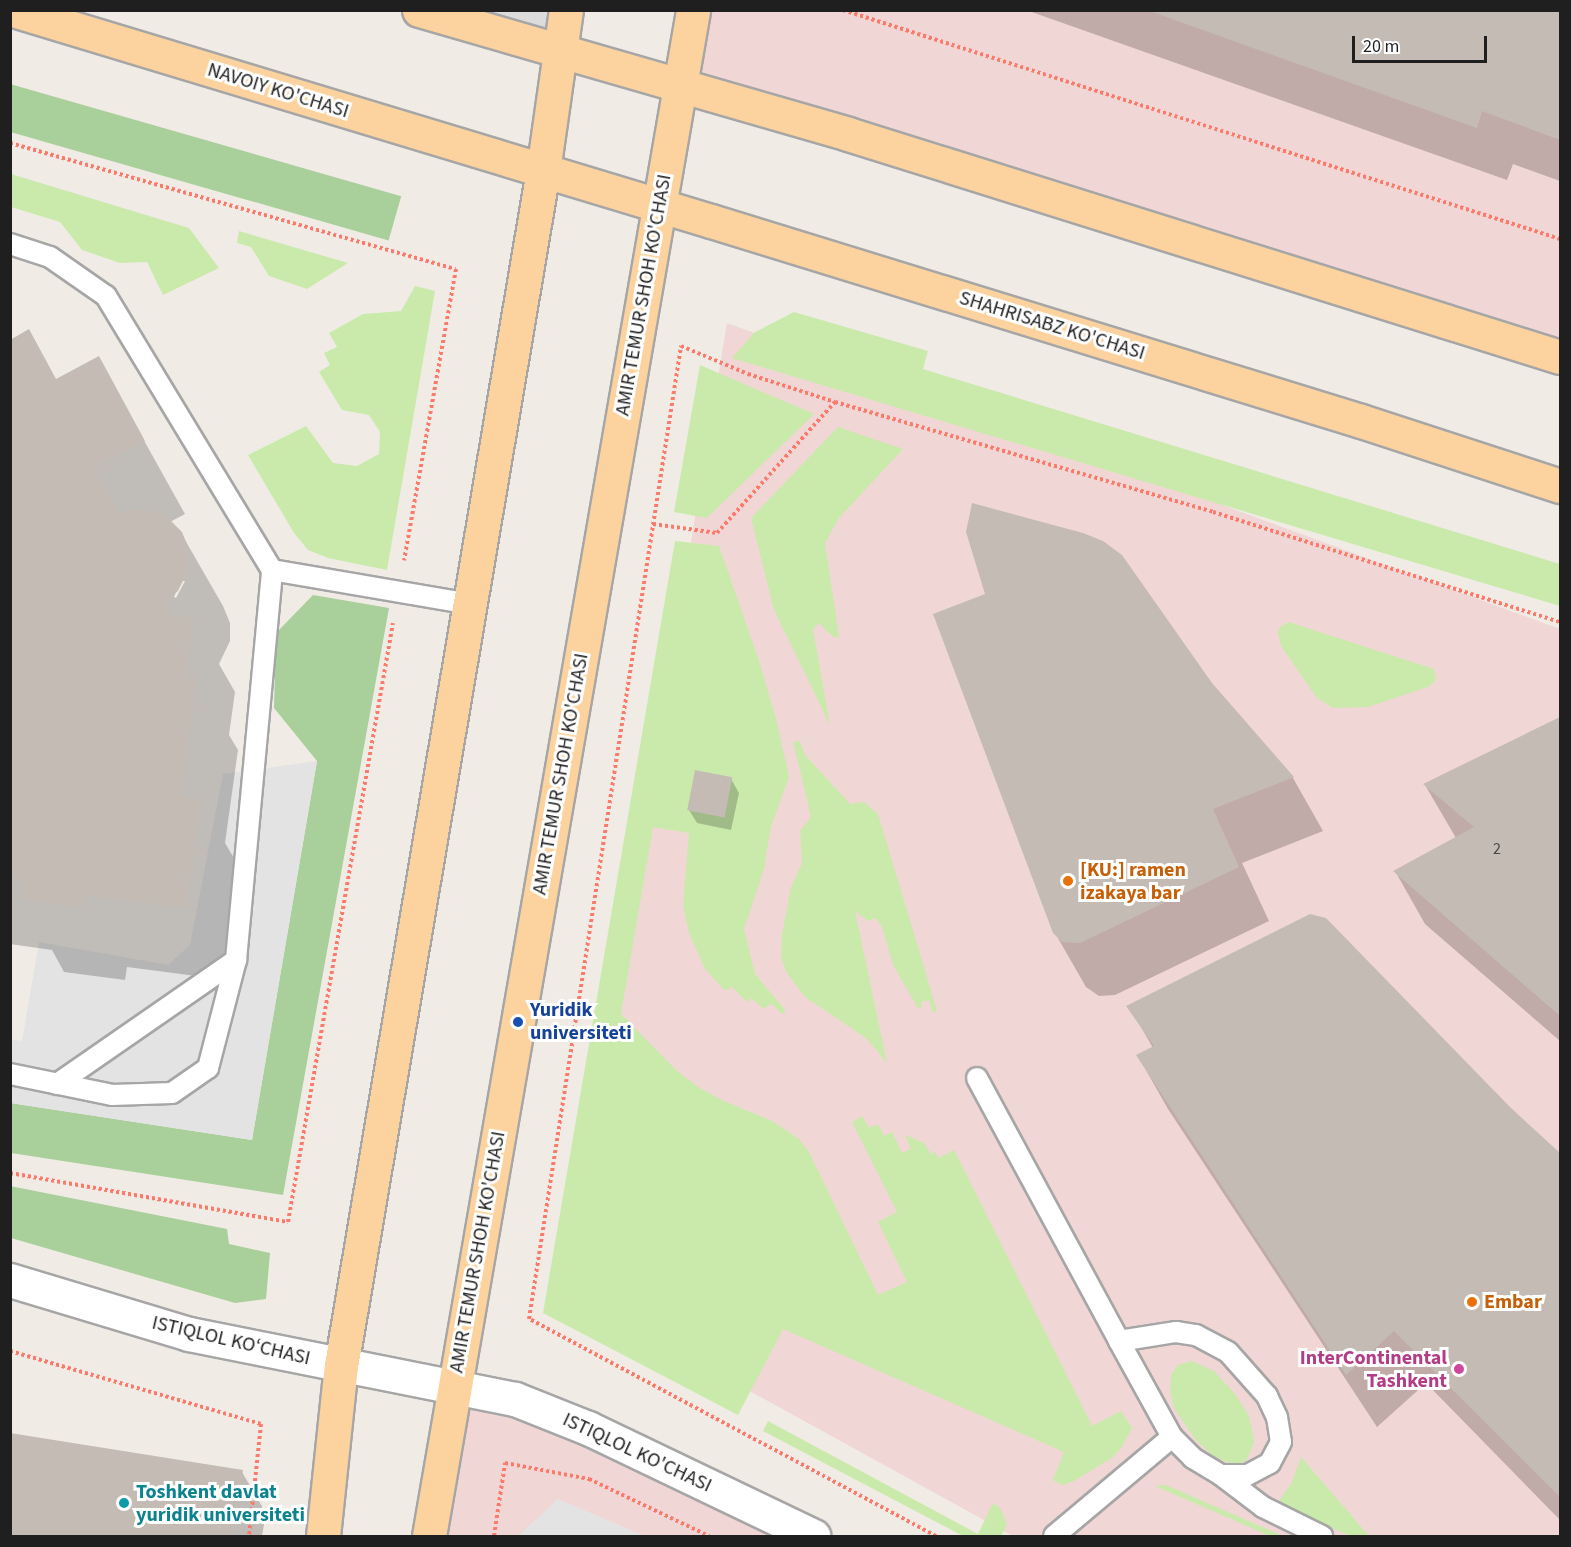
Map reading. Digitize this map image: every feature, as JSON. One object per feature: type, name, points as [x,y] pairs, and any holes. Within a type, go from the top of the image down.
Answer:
[{"type":"main road","name":"NAVOIY KO'CHASI","points":[[13,10],[543,171]]},
{"type":"main road","points":[[419,10],[859,137],[1560,357]]},
{"type":"main road","points":[[323,1536],[341,1366],[543,171],[566,10]]},
{"type":"main road","name":"AMIR TEMUR SHOH KO'CHASI","points":[[429,1536],[693,10]]},
{"type":"main road","name":"SHAHRISABZ KO'CHASI","points":[[543,171],[1362,420],[1560,486]]},
{"type":"street","name":"ISTIQLOL KO‘CHASI","points":[[10,1280],[189,1334],[455,1387]]},
{"type":"street","name":"ISTIQLOL KO'CHASI","points":[[455,1387],[515,1399],[588,1428],[813,1536]]},
{"type":"lane","points":[[10,244],[50,257],[106,296],[272,570],[236,960],[208,1068],[172,1093],[112,1095],[10,1074]]},
{"type":"lane","points":[[272,570],[470,604]]},
{"type":"lane","points":[[57,1084],[236,960]]},
{"type":"lane","points":[[977,1078],[1172,1437],[1193,1458],[1263,1507],[1322,1536]]},
{"type":"lane","points":[[1119,1341],[1167,1333],[1196,1335],[1227,1352],[1267,1396],[1280,1430],[1281,1442],[1277,1454],[1270,1463],[1247,1475],[1221,1476]]},
{"type":"lane","points":[[1054,1536],[1172,1437]]},
{"type":"path","points":[[843,10],[1560,239]]},
{"type":"path","points":[[10,142],[456,269],[288,1222],[10,1173]]},
{"type":"path","points":[[936,1536],[529,1319],[681,346],[748,374],[835,402],[1213,512],[1560,622]]},
{"type":"path","points":[[653,524],[717,533],[835,402]]},
{"type":"path","points":[[10,1351],[261,1424],[249,1536]]},
{"type":"path","points":[[494,1536],[505,1463],[589,1479],[709,1536]]},
{"type":"shaded area","points":[[419,11],[566,11],[559,52]]},
{"type":"shaded area","points":[[693,11],[1560,11],[1560,357],[680,85]]},
{"type":"shaded area","points":[[727,323],[1560,629],[1560,1536],[1013,1536],[568,1291]]},
{"type":"shaded area","points":[[317,761],[252,1140],[11,1103],[10,1039],[22,1041],[39,942],[168,965],[190,945],[223,774]]},
{"type":"shaded area","points":[[455,1387],[813,1536],[429,1536]]},
{"type":"shaded area","points":[[558,1499],[645,1536],[518,1536]]},
{"type":"green space","points":[[10,84],[401,196],[389,240],[10,132]]},
{"type":"green space","points":[[11,174],[189,228],[219,268],[163,295],[147,262],[120,263],[82,250],[60,222],[11,207]]},
{"type":"green space","points":[[239,231],[348,263],[307,289],[269,276],[251,247],[237,243]]},
{"type":"green space","points":[[415,286],[435,291],[387,570],[328,558],[308,550],[294,533],[248,455],[306,426],[333,463],[357,466],[379,454],[380,432],[369,415],[342,410],[319,372],[330,365],[324,353],[337,347],[329,333],[363,314],[401,311]]},
{"type":"green space","points":[[794,312],[928,351],[923,369],[1560,564],[1560,606],[732,358],[755,332]]},
{"type":"green space","points":[[700,365],[814,414],[707,518],[674,512]]},
{"type":"green space","points":[[838,427],[903,449],[839,518],[825,543],[839,637],[833,637],[819,623],[813,629],[830,725],[774,610],[751,518]]},
{"type":"green space","points":[[675,541],[719,546],[759,661],[776,719],[789,777],[771,826],[764,869],[744,929],[755,974],[786,1011],[782,1014],[771,1003],[764,1009],[751,998],[747,1002],[732,987],[725,991],[705,969],[689,933],[683,905],[689,833],[653,827],[621,1014],[676,1070],[698,1087],[772,1121],[799,1139],[809,1152],[878,1295],[907,1282],[878,1222],[897,1212],[852,1122],[862,1116],[869,1128],[878,1124],[884,1136],[892,1132],[902,1153],[911,1149],[905,1135],[924,1143],[931,1154],[935,1152],[939,1158],[954,1150],[1092,1426],[1121,1411],[1132,1428],[1113,1457],[1074,1481],[1062,1485],[1053,1480],[1064,1452],[783,1329],[738,1415],[543,1313]]},
{"type":"green space","points":[[313,595],[389,608],[283,1195],[11,1153],[10,1103],[252,1140],[317,761],[274,708],[276,633]]},
{"type":"green space","points":[[1289,622],[1434,669],[1436,680],[1428,687],[1368,707],[1333,708],[1317,698],[1281,646],[1278,632],[1281,626]]},
{"type":"green space","points":[[800,741],[805,755],[850,804],[864,802],[878,814],[937,1011],[933,1012],[929,1000],[921,1002],[922,1007],[918,1008],[893,965],[882,927],[876,918],[868,921],[855,911],[887,1063],[866,1038],[805,997],[786,972],[781,957],[782,935],[791,887],[802,863],[800,831],[811,817],[793,742]]},
{"type":"green space","points":[[10,1186],[227,1229],[229,1244],[270,1253],[266,1299],[235,1303],[11,1238]]},
{"type":"green space","points":[[1192,1361],[1214,1371],[1235,1394],[1249,1416],[1254,1442],[1247,1460],[1241,1463],[1229,1463],[1213,1456],[1195,1439],[1174,1408],[1170,1391],[1171,1375],[1178,1365]]},
{"type":"green space","points":[[768,1421],[978,1534],[993,1503],[1000,1508],[1007,1525],[1001,1536],[963,1536],[763,1431]]},
{"type":"green space","points":[[1301,1457],[1369,1536],[1351,1536],[1277,1504],[1292,1482]]},
{"type":"green space","points":[[1166,1485],[1283,1536],[1270,1536],[1155,1486]]},
{"type":"building","points":[[1147,10],[1560,10],[1560,140],[1482,111],[1477,128]]},
{"type":"building","points":[[29,329],[56,379],[99,356],[145,441],[94,469],[119,512],[143,509],[165,515],[182,532],[189,549],[189,568],[178,591],[167,600],[166,614],[194,618],[186,675],[197,677],[181,796],[201,799],[186,908],[86,895],[84,908],[21,899],[23,880],[10,878],[10,340]]},
{"type":"building","points":[[972,503],[1083,533],[1103,541],[1122,555],[1212,683],[1294,777],[1213,809],[1239,867],[1080,943],[1062,942],[1053,933],[933,614],[985,594],[966,532]]},
{"type":"building","points":[[1560,717],[1560,1016],[1393,871],[1474,827],[1423,784]]},
{"type":"building","points":[[695,770],[732,777],[724,817],[687,810]]},
{"type":"building","points":[[1310,914],[1326,918],[1510,1107],[1560,1153],[1560,1497],[1394,1331],[1346,1375],[1136,1055],[1154,1046],[1126,1006]]},
{"type":"building","name":"Toshkent davlat yuridik universiteti","points":[[10,1433],[243,1470],[232,1536],[10,1536]]},
{"type":"place","name":"[KU:] ramen izakaya bar","points":[[1068,881]]},
{"type":"place","name":"Yuridik universiteti","points":[[518,1022]]},
{"type":"place","name":"Embar","points":[[1472,1302]]},
{"type":"place","name":"InterContinental Tashkent","points":[[1459,1369]]},
{"type":"place","name":"Toshkent davlat yuridik universiteti","points":[[124,1503]]}]
